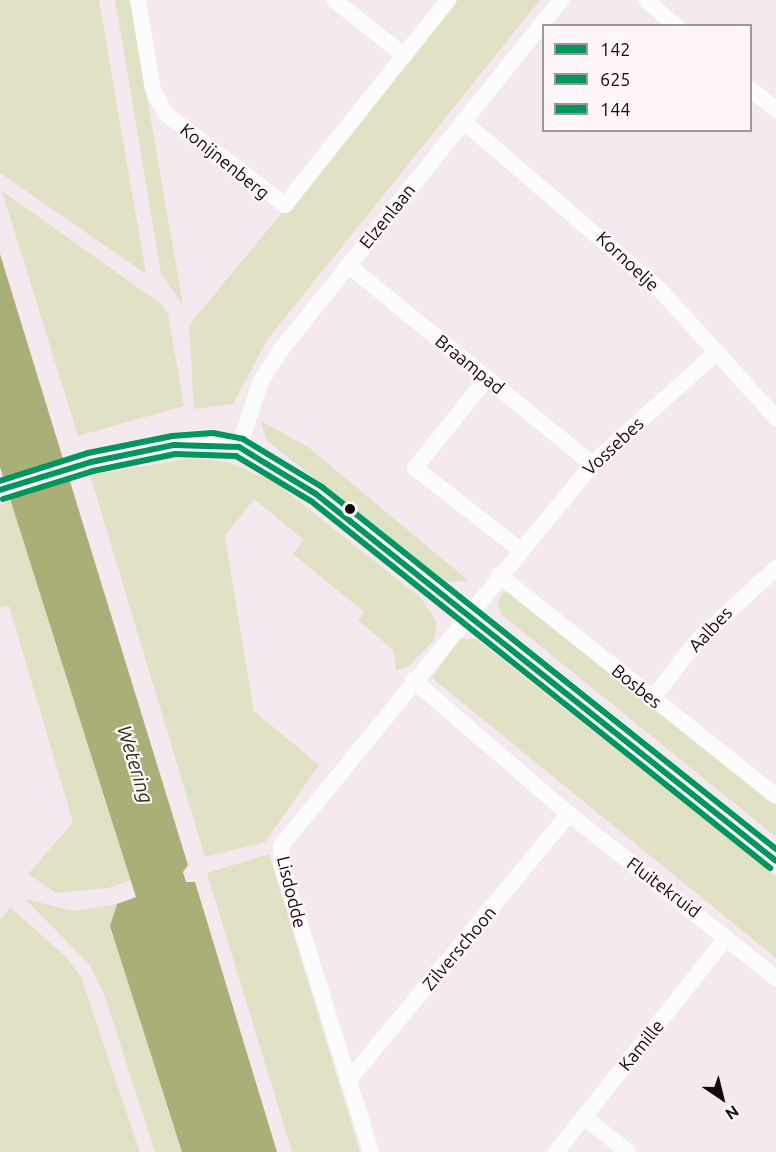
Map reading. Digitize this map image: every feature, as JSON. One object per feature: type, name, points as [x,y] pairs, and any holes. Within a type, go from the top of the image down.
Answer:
[{"type":"street","name":"Konijnenberg","points":[[138,0],[153,90],[166,114],[279,205],[290,200],[448,0]]},
{"type":"street","points":[[334,0],[405,56]]},
{"type":"street","name":"Elzenlaan","points":[[239,447],[260,383],[348,265],[561,0]]},
{"type":"street","points":[[646,0],[674,24]]},
{"type":"street","points":[[752,90],[776,109]]},
{"type":"street","name":"Kornoelje","points":[[463,121],[598,233],[717,352],[776,418]]},
{"type":"street","name":"Braampad","points":[[348,265],[592,464]]},
{"type":"street","name":"Vossebes","points":[[466,614],[592,464],[717,352]]},
{"type":"street","points":[[487,378],[415,468],[519,549]]},
{"type":"street","points":[[0,490],[91,462],[174,445],[213,442],[239,447],[316,494],[776,861]]},
{"type":"street","name":"Aalbes","points":[[652,699],[697,641],[776,568]]},
{"type":"street","name":"Bosbes","points":[[499,575],[776,796]]},
{"type":"street","name":"Lisdodde","points":[[371,1152],[282,867],[281,846],[466,614]]},
{"type":"street","name":"Fluitekruid","points":[[413,680],[569,814],[776,978]]},
{"type":"street","name":"Zilverschoon","points":[[348,1081],[569,814]]},
{"type":"street","name":"Kamille","points":[[556,1152],[726,938]]},
{"type":"street","points":[[584,1117],[628,1152]]},
{"type":"shaded area","points":[[0,0],[99,0],[146,274],[0,173]]},
{"type":"shaded area","points":[[115,0],[130,0],[183,305],[161,274]]},
{"type":"shaded area","points":[[458,0],[540,0],[267,340],[233,404],[194,409],[189,325]]},
{"type":"shaded area","points":[[2,191],[161,304],[168,314],[184,406],[78,436]]},
{"type":"shaded area","points":[[261,421],[308,447],[469,581],[446,582],[266,440]]},
{"type":"shaded area","points":[[194,458],[231,463],[276,483],[422,599],[437,623],[434,640],[408,667],[396,670],[393,650],[358,620],[364,612],[293,554],[304,540],[254,499],[225,536],[254,711],[319,765],[265,842],[205,857],[90,475]]},
{"type":"shaded area","points":[[11,501],[131,880],[108,888],[56,893],[28,874],[73,822],[9,606],[0,608],[0,505]]},
{"type":"shaded area","points":[[504,592],[515,594],[776,804],[776,837],[502,615],[497,603]]},
{"type":"shaded area","points":[[459,639],[476,639],[776,876],[776,958],[432,678]]},
{"type":"shaded area","points":[[269,854],[360,1152],[292,1152],[207,873]]},
{"type":"shaded area","points":[[25,899],[74,911],[117,904],[110,926],[182,1152],[155,1152],[104,994],[89,964]]},
{"type":"shaded area","points":[[10,907],[67,958],[81,977],[140,1152],[0,1152],[0,920]]},
{"type":"water","name":"Wetering","points":[[0,254],[188,865],[183,872],[186,882],[195,882],[277,1152],[182,1152],[110,926],[117,904],[136,897],[0,467]]},
{"type":"transit line","name":"144","points":[[0,481],[88,453],[172,436],[213,433],[243,439],[322,487],[776,849]]},
{"type":"transit line","name":"142","points":[[0,490],[91,462],[174,445],[239,447],[316,494],[776,861]]},
{"type":"transit line","name":"625","points":[[3,499],[93,471],[175,454],[236,456],[311,501],[770,868]]}]
